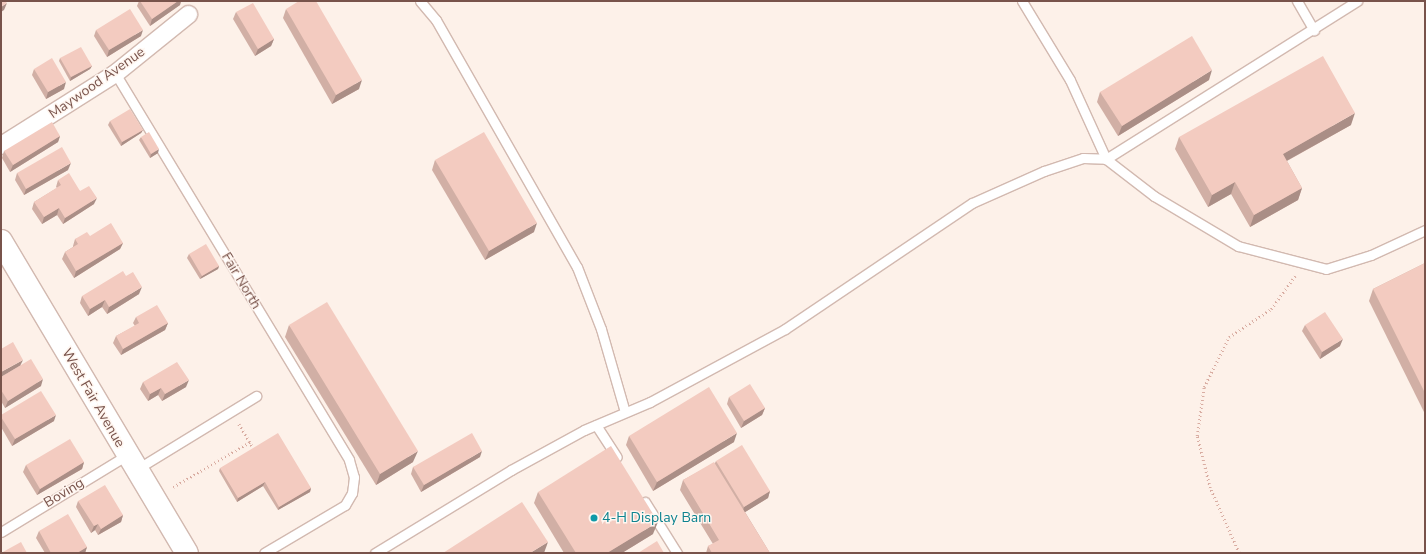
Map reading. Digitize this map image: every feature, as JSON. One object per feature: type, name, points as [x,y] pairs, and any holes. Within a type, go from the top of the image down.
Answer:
[{"type":"main road","name":"West Fair Avenue","points":[[1,241],[187,553]]},
{"type":"street","name":"Maywood Avenue","points":[[1,145],[115,73],[188,14]]},
{"type":"lane","points":[[420,1],[436,20],[577,267],[601,329],[625,412]]},
{"type":"lane","points":[[1022,1],[1070,80],[1106,158],[1154,196],[1238,246],[1303,266],[1326,269],[1346,264],[1425,230]]},
{"type":"lane","points":[[1297,1],[1314,30]]},
{"type":"lane","points":[[375,553],[511,470],[785,329],[978,200],[1004,187],[1083,158],[1106,158],[1314,30],[1357,1]]},
{"type":"lane","name":"Fair North","points":[[115,73],[349,460],[354,476],[352,493],[330,517],[264,553]]},
{"type":"lane","name":"Boving","points":[[1,532],[231,411],[256,396]]},
{"type":"lane","points":[[596,425],[622,465]]},
{"type":"lane","points":[[639,492],[678,553]]},
{"type":"path","points":[[1239,553],[1210,488],[1197,436],[1204,387],[1229,337],[1271,310],[1303,266]]},
{"type":"path","points":[[231,411],[254,449]]},
{"type":"path","points":[[173,488],[250,442]]},
{"type":"building","points":[[1,1],[5,1],[7,3],[1,7]]},
{"type":"building","points":[[140,1],[178,1],[152,19]]},
{"type":"building","points":[[299,1],[316,1],[362,80],[336,95],[286,9]]},
{"type":"building","points":[[253,3],[274,39],[258,49],[236,12]]},
{"type":"building","points":[[130,9],[143,30],[109,50],[96,30]]},
{"type":"building","points":[[1192,36],[1212,70],[1122,126],[1100,92]]},
{"type":"building","points":[[81,47],[92,66],[71,77],[60,58]]},
{"type":"building","points":[[1323,56],[1355,113],[1283,154],[1302,188],[1254,215],[1235,182],[1212,195],[1179,137]]},
{"type":"building","points":[[52,58],[66,82],[48,92],[34,69]]},
{"type":"building","points":[[130,109],[143,130],[122,142],[110,121]]},
{"type":"building","points":[[52,122],[60,136],[13,165],[4,151]]},
{"type":"building","points":[[149,132],[159,149],[151,154],[141,137]]},
{"type":"building","points":[[484,132],[537,223],[489,251],[435,160]]},
{"type":"building","points":[[62,147],[71,163],[26,189],[17,173]]},
{"type":"building","points":[[69,173],[80,191],[89,186],[97,198],[65,218],[59,208],[44,217],[34,202],[61,185],[58,180]]},
{"type":"building","points":[[111,223],[123,243],[76,271],[65,252],[78,244],[75,239],[87,232],[90,236]]},
{"type":"building","points":[[206,244],[219,266],[202,276],[189,254]]},
{"type":"building","points":[[1425,263],[1425,393],[1373,289]]},
{"type":"building","points":[[123,271],[126,276],[133,272],[142,287],[109,307],[105,300],[90,309],[82,296]]},
{"type":"building","points":[[327,302],[418,451],[380,474],[289,325]]},
{"type":"building","points":[[157,305],[168,323],[123,349],[116,336],[139,323],[136,317]]},
{"type":"building","points":[[1325,312],[1343,339],[1322,352],[1305,325]]},
{"type":"building","points":[[13,342],[23,360],[1,372],[1,349]]},
{"type":"building","points":[[31,359],[43,379],[8,401],[1,390],[1,377]]},
{"type":"building","points":[[177,362],[189,380],[165,394],[161,388],[150,394],[143,382]]},
{"type":"building","points":[[750,384],[765,408],[744,421],[729,397]]},
{"type":"building","points":[[709,387],[737,433],[657,482],[629,436]]},
{"type":"building","points":[[41,391],[56,415],[15,439],[1,415]]},
{"type":"building","points":[[278,433],[311,488],[279,507],[265,482],[238,498],[220,468]]},
{"type":"building","points":[[472,433],[482,451],[424,485],[413,467]]},
{"type":"building","points":[[70,439],[84,462],[40,489],[26,465]]},
{"type":"building","points":[[742,445],[770,491],[744,507],[716,461]]},
{"type":"building","name":"4-H Display Barn","points":[[611,446],[658,522],[607,553],[576,553],[538,492]]},
{"type":"building","points":[[714,462],[770,553],[712,553],[708,546],[719,540],[683,480]]},
{"type":"building","points":[[105,485],[123,515],[101,529],[98,524],[94,526],[78,501]]},
{"type":"building","points":[[522,502],[548,542],[530,553],[443,553]]},
{"type":"building","points":[[68,514],[87,547],[77,553],[51,553],[39,531]]},
{"type":"building","points":[[657,541],[664,553],[638,553]]},
{"type":"building","points":[[21,542],[27,553],[1,553]]},
{"type":"place","name":"4-H Display Barn","points":[[594,518]]}]
